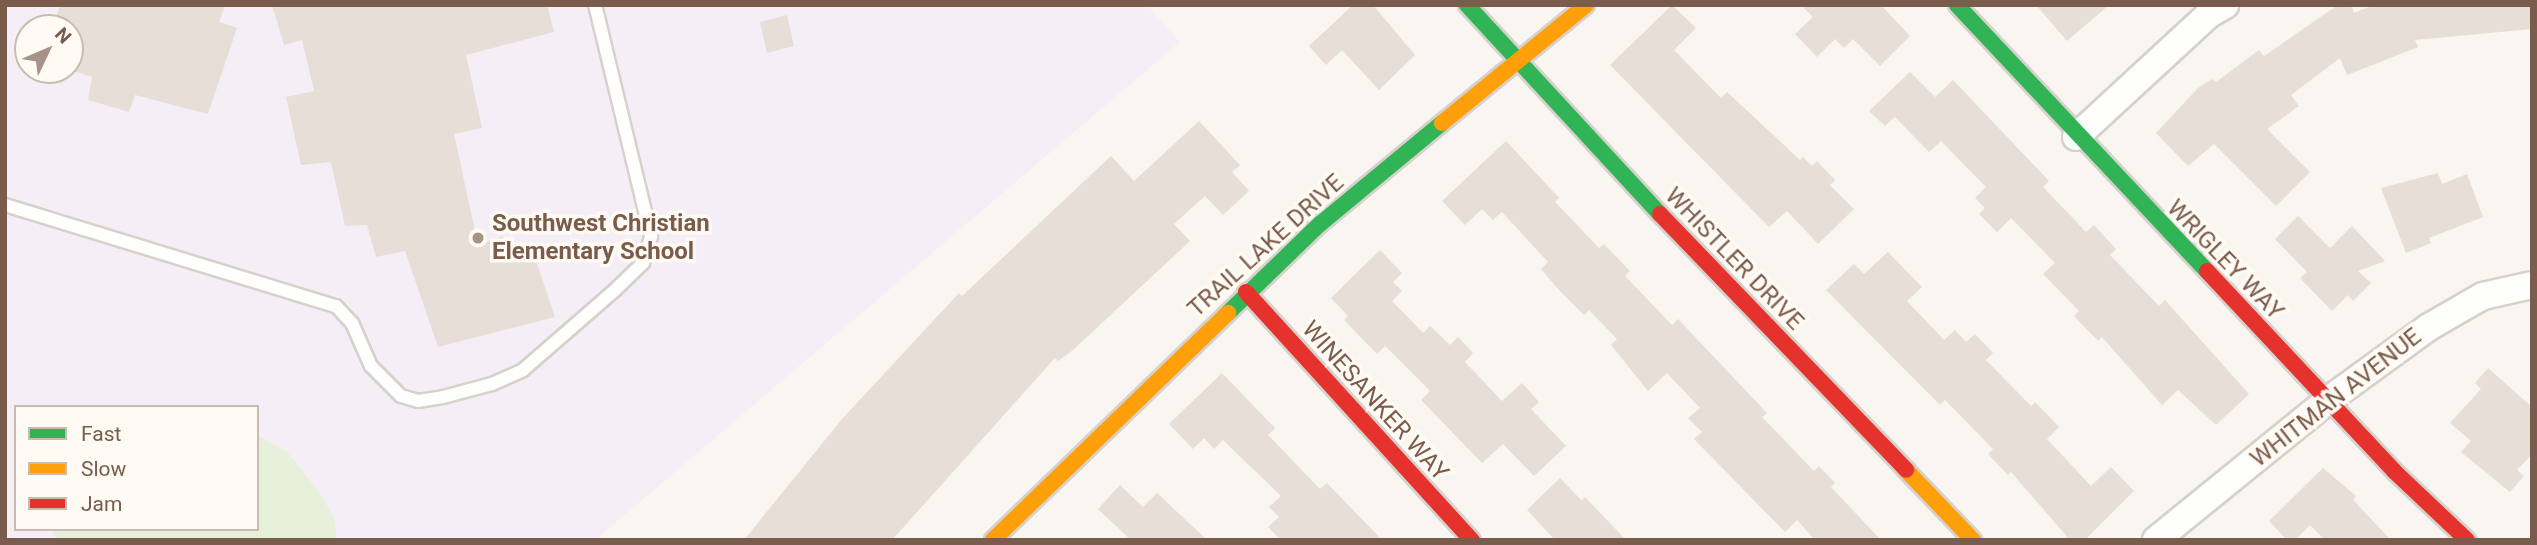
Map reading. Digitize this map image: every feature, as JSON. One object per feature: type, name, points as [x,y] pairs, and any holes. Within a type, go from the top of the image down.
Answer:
[{"type":"street","name":"WHISTLER DRIVE","points":[[1467,5],[1517,61],[1973,540]]},
{"type":"street","name":"TRAIL LAKE DRIVE","points":[[993,540],[1246,292],[1586,5]]},
{"type":"street","name":"WRIGLEY WAY","points":[[1957,5],[2076,137],[2327,401],[2467,540]]},
{"type":"street","points":[[2076,137],[2208,15],[2225,5]]},
{"type":"street","name":"WHITMAN AVENUE","points":[[2156,540],[2327,401],[2429,327],[2483,296],[2532,285]]},
{"type":"street","name":"WINESANKER WAY","points":[[1246,292],[1472,540]]},
{"type":"lane","points":[[5,205],[336,306],[352,323],[371,366],[401,396],[418,401],[492,384],[523,370],[615,289],[643,263],[652,236],[595,5]]},
{"type":"shaded area","name":"Southwest Christian Elementary School","points":[[5,5],[1147,5],[1180,42],[595,540],[5,540]]},
{"type":"green space","points":[[259,436],[287,452],[320,493],[335,520],[337,540],[57,540],[52,531],[259,531]]},
{"type":"building","points":[[60,5],[225,5],[219,22],[237,28],[208,114],[135,95],[129,112],[88,100],[92,77],[84,74],[84,14],[57,14]]},
{"type":"building","points":[[272,5],[547,5],[554,32],[466,55],[482,128],[454,134],[478,245],[503,236],[507,250],[530,243],[555,317],[438,347],[405,251],[376,257],[367,225],[345,226],[331,162],[301,165],[286,97],[314,91],[302,40],[284,45]]},
{"type":"building","points":[[1353,5],[1373,5],[1415,55],[1379,90],[1342,50],[1326,65],[1309,46]]},
{"type":"building","points":[[1672,5],[1696,28],[1674,50],[1721,98],[1727,92],[1800,160],[1803,157],[1812,166],[1817,161],[1835,180],[1830,185],[1854,209],[1818,244],[1787,211],[1769,227],[1610,65]]},
{"type":"building","points":[[1801,5],[1881,5],[1910,36],[1880,66],[1853,39],[1844,48],[1835,39],[1817,57],[1795,34],[1813,17]]},
{"type":"building","points":[[2036,5],[2109,5],[2067,41]]},
{"type":"building","points":[[2338,5],[2351,5],[2354,13],[2374,5],[2532,5],[2532,29],[2415,40],[2418,47],[2347,75],[2340,58],[2291,95],[2299,106],[2267,129],[2310,172],[2276,206],[2214,144],[2188,166],[2156,133],[2198,88],[2212,79],[2216,82],[2259,50],[2264,56]]},
{"type":"building","points":[[787,15],[794,46],[767,53],[760,22]]},
{"type":"building","points":[[1910,72],[1935,97],[1953,80],[2049,181],[2043,187],[2086,232],[2094,225],[2116,249],[2110,255],[2159,306],[2165,300],[2249,394],[2216,425],[2178,390],[2162,405],[2102,337],[2098,341],[2074,316],[2079,311],[2043,274],[2055,263],[2011,218],[1997,232],[1979,214],[1985,208],[1975,198],[1986,187],[1941,141],[1929,152],[1895,117],[1885,126],[1869,111]]},
{"type":"building","points":[[1199,121],[1240,165],[1232,172],[1249,191],[1223,215],[1205,196],[1174,224],[1190,241],[1073,350],[1058,361],[1055,358],[892,540],[744,540],[842,419],[959,293],[962,296],[1111,156],[1134,181]]},
{"type":"building","points":[[1506,141],[1559,198],[1555,202],[1599,248],[1604,244],[1630,271],[1625,276],[1672,325],[1678,319],[1767,413],[1762,417],[1814,471],[1819,466],[1835,483],[1831,487],[1881,540],[1815,540],[1797,520],[1785,532],[1694,439],[1702,432],[1688,418],[1700,408],[1667,373],[1648,391],[1611,345],[1617,339],[1589,310],[1584,315],[1559,290],[1541,269],[1548,262],[1502,212],[1493,220],[1482,209],[1465,225],[1442,201]]},
{"type":"building","points":[[2438,173],[2442,184],[2467,174],[2483,217],[2429,238],[2431,243],[2406,253],[2381,188]]},
{"type":"building","points":[[2298,216],[2330,248],[2352,226],[2385,261],[2358,271],[2371,283],[2353,301],[2348,295],[2332,311],[2300,278],[2307,272],[2275,239]]},
{"type":"building","points":[[1380,250],[1402,273],[1393,282],[1402,291],[1392,301],[1423,333],[1430,326],[1450,345],[1458,337],[1473,353],[1465,362],[1502,401],[1522,383],[1539,402],[1531,409],[1566,446],[1534,476],[1503,444],[1482,463],[1421,400],[1430,391],[1385,346],[1377,354],[1344,320],[1348,316],[1331,298]]},
{"type":"building","points":[[1888,252],[1922,287],[1907,301],[1944,340],[1955,330],[1966,342],[1975,334],[1993,353],[1986,360],[2031,406],[2035,402],[2059,427],[2047,439],[2091,486],[2111,467],[2134,491],[2085,540],[2070,540],[2011,472],[2008,475],[1988,454],[1993,449],[1945,400],[1940,405],[1826,290],[1854,264],[1864,274]]},
{"type":"building","points":[[2488,368],[2532,407],[2532,454],[2517,470],[2524,476],[2510,492],[2461,452],[2471,441],[2450,423],[2481,389],[2475,383]]},
{"type":"building","points":[[1222,373],[1275,428],[1268,435],[1320,489],[1327,483],[1382,540],[1281,540],[1268,527],[1279,517],[1269,507],[1281,496],[1223,440],[1214,449],[1204,438],[1193,449],[1169,424]]},
{"type":"building","points":[[2323,468],[2356,496],[2353,500],[2391,540],[2325,540],[2310,525],[2295,540],[2287,540],[2269,521]]},
{"type":"building","points":[[1560,478],[1582,501],[1585,497],[1626,540],[1555,540],[1527,510]]},
{"type":"building","points":[[1120,485],[1143,507],[1157,493],[1207,540],[1131,540],[1098,509]]},
{"type":"traffic: fast","points":[[1467,5],[1660,214]]},
{"type":"traffic: fast","points":[[1957,5],[2207,271]]},
{"type":"traffic: fast","points":[[1228,313],[1320,224],[1442,123]]},
{"type":"traffic: slow","points":[[1442,123],[1586,5]]},
{"type":"traffic: slow","points":[[993,540],[1228,313]]},
{"type":"traffic: slow","points":[[1906,470],[1973,540]]},
{"type":"traffic: jam","points":[[1660,214],[1906,470]]},
{"type":"traffic: jam","points":[[2207,271],[2395,472],[2467,540]]},
{"type":"traffic: jam","points":[[1246,292],[1472,540]]},
{"type":"place","name":"Southwest Christian Elementary School","points":[[478,238]]}]
